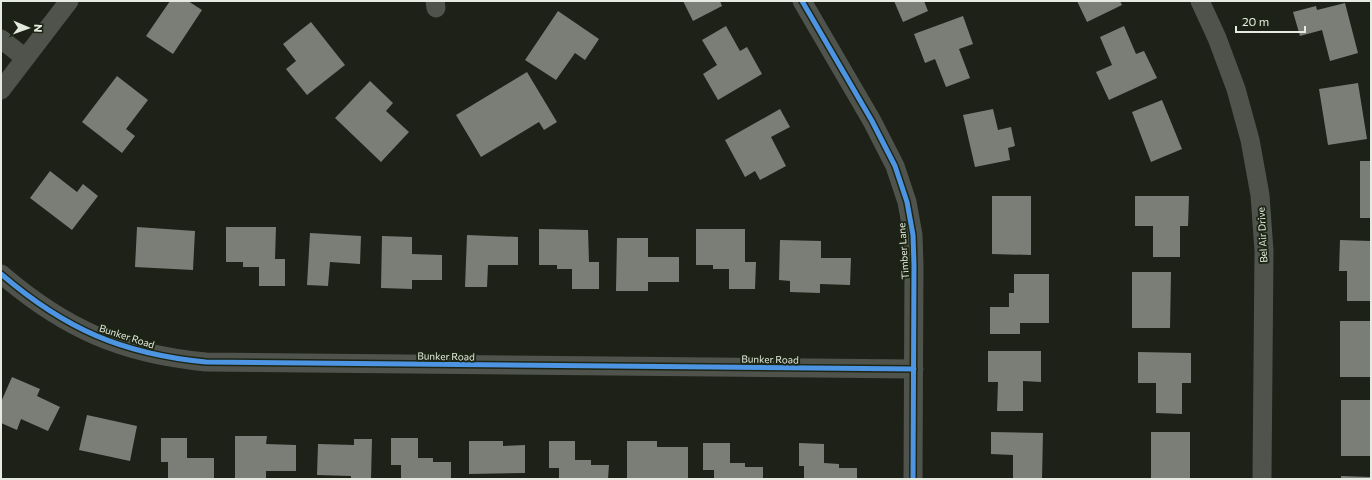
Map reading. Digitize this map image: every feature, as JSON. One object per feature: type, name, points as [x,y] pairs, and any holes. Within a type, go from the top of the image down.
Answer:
[{"type":"street","points":[[1,90],[69,1]]},
{"type":"street","name":"Timber Lane","points":[[802,1],[872,122],[895,166],[907,202],[913,235],[914,265],[913,479]]},
{"type":"street","name":"Bel Air Drive","points":[[1200,1],[1217,38],[1236,88],[1250,140],[1260,195],[1264,251],[1262,479]]},
{"type":"street","points":[[1,39],[25,58]]},
{"type":"street","name":"Bunker Road","points":[[1,274],[39,304],[67,322],[87,332],[149,354],[194,361],[238,363],[914,369]]},
{"type":"building","points":[[170,1],[188,1],[202,10],[173,54],[146,36]]},
{"type":"building","points":[[683,1],[720,1],[722,6],[693,21]]},
{"type":"building","points":[[894,1],[924,1],[928,11],[903,22]]},
{"type":"building","points":[[1077,1],[1120,1],[1122,5],[1087,22]]},
{"type":"building","points":[[1345,3],[1358,53],[1330,61],[1322,30],[1300,36],[1293,12],[1316,6],[1317,10]]},
{"type":"building","points":[[558,11],[599,39],[585,60],[575,53],[556,80],[525,60]]},
{"type":"building","points":[[963,16],[973,44],[959,49],[970,78],[946,87],[935,59],[925,63],[914,34]]},
{"type":"building","points":[[311,22],[345,65],[307,95],[286,69],[296,61],[283,44]]},
{"type":"building","points":[[726,26],[740,51],[747,47],[762,74],[718,100],[703,74],[717,65],[702,40]]},
{"type":"building","points":[[1124,26],[1136,54],[1144,51],[1157,78],[1109,100],[1096,72],[1112,65],[1100,37]]},
{"type":"building","points":[[527,72],[557,122],[544,130],[539,122],[481,157],[456,115]]},
{"type":"building","points":[[117,76],[148,100],[126,129],[135,136],[122,153],[82,122]]},
{"type":"building","points":[[370,81],[393,103],[386,111],[409,132],[381,162],[335,118]]},
{"type":"building","points":[[1358,83],[1367,139],[1328,145],[1319,89]]},
{"type":"building","points":[[1162,100],[1182,149],[1151,162],[1132,112]]},
{"type":"building","points":[[780,109],[790,127],[771,137],[786,166],[760,180],[755,171],[745,177],[725,140]]},
{"type":"building","points":[[993,109],[998,130],[1011,127],[1015,146],[1008,148],[1010,160],[975,167],[963,115]]},
{"type":"building","points":[[1360,161],[1371,161],[1371,218],[1360,218]]},
{"type":"building","points":[[50,171],[77,192],[83,184],[98,196],[72,230],[30,198]]},
{"type":"building","points":[[992,196],[1031,196],[1031,255],[992,254]]},
{"type":"building","points":[[1135,196],[1189,196],[1188,226],[1180,226],[1180,257],[1153,257],[1153,226],[1135,226]]},
{"type":"building","points":[[137,227],[195,231],[193,270],[135,267]]},
{"type":"building","points":[[226,227],[276,227],[275,259],[285,259],[285,286],[259,286],[259,267],[243,267],[243,262],[226,262]]},
{"type":"building","points":[[539,229],[588,230],[589,262],[599,262],[599,289],[572,289],[572,269],[557,269],[557,265],[539,265]]},
{"type":"building","points":[[696,229],[745,229],[745,262],[756,262],[755,289],[729,289],[729,269],[713,269],[713,265],[696,265]]},
{"type":"building","points":[[310,233],[361,236],[360,264],[330,262],[328,286],[307,285]]},
{"type":"building","points":[[467,235],[518,237],[518,265],[488,265],[487,287],[465,287]]},
{"type":"building","points":[[382,236],[412,237],[412,254],[442,255],[442,280],[412,280],[412,289],[381,288]]},
{"type":"building","points":[[617,238],[648,238],[648,257],[679,257],[679,282],[648,282],[648,291],[616,291]]},
{"type":"building","points":[[780,240],[821,241],[821,258],[851,258],[850,285],[820,284],[820,293],[790,292],[790,281],[779,280]]},
{"type":"building","points":[[1340,240],[1371,241],[1371,301],[1347,301],[1347,271],[1339,271]]},
{"type":"building","points":[[1132,272],[1171,272],[1170,328],[1132,328]]},
{"type":"building","points":[[1014,274],[1049,274],[1049,323],[1020,323],[1020,334],[990,334],[990,307],[1009,307],[1009,293],[1014,293]]},
{"type":"building","points":[[1340,321],[1371,321],[1371,377],[1340,377]]},
{"type":"building","points":[[988,351],[1041,351],[1041,382],[1023,381],[1023,411],[997,411],[998,382],[988,382]]},
{"type":"building","points":[[1138,352],[1191,353],[1191,383],[1182,383],[1182,414],[1156,413],[1156,383],[1138,383]]},
{"type":"building","points":[[12,377],[40,389],[37,396],[60,407],[48,431],[21,419],[17,430],[1,423],[1,402]]},
{"type":"building","points":[[1341,400],[1371,400],[1371,456],[1341,456]]},
{"type":"building","points":[[87,415],[137,426],[130,461],[79,450]]},
{"type":"building","points":[[991,432],[1043,433],[1042,479],[1013,479],[1013,455],[991,454]]},
{"type":"building","points":[[1151,432],[1190,432],[1190,479],[1151,479]]},
{"type":"building","points":[[235,436],[267,436],[266,444],[296,445],[296,471],[266,471],[266,479],[235,479]]},
{"type":"building","points":[[161,438],[187,438],[187,458],[214,458],[214,479],[168,479],[168,462],[161,462]]},
{"type":"building","points":[[391,438],[418,438],[418,458],[433,458],[433,462],[451,462],[451,479],[401,479],[401,465],[391,465]]},
{"type":"building","points":[[354,439],[372,439],[371,479],[351,479],[351,476],[317,475],[318,444],[354,445]]},
{"type":"building","points":[[469,441],[503,441],[503,446],[525,445],[525,473],[469,474]]},
{"type":"building","points":[[549,441],[575,441],[575,460],[591,460],[591,465],[609,465],[608,479],[559,479],[559,468],[549,468]]},
{"type":"building","points":[[627,441],[657,441],[657,447],[688,447],[688,479],[627,478]]},
{"type":"building","points":[[703,443],[730,443],[730,463],[745,463],[745,467],[763,467],[763,479],[714,479],[714,470],[703,470]]},
{"type":"building","points":[[799,443],[824,444],[824,463],[839,464],[839,468],[857,468],[857,479],[804,479],[804,466],[799,466]]},
{"type":"building","points":[[1341,476],[1371,477],[1371,479],[1341,479]]},
{"type":"cycle path","points":[[802,1],[872,121],[895,166],[907,202],[913,235],[914,265],[913,479]]},
{"type":"cycle path","points":[[1,274],[48,310],[96,336],[148,353],[206,362],[914,369]]}]
